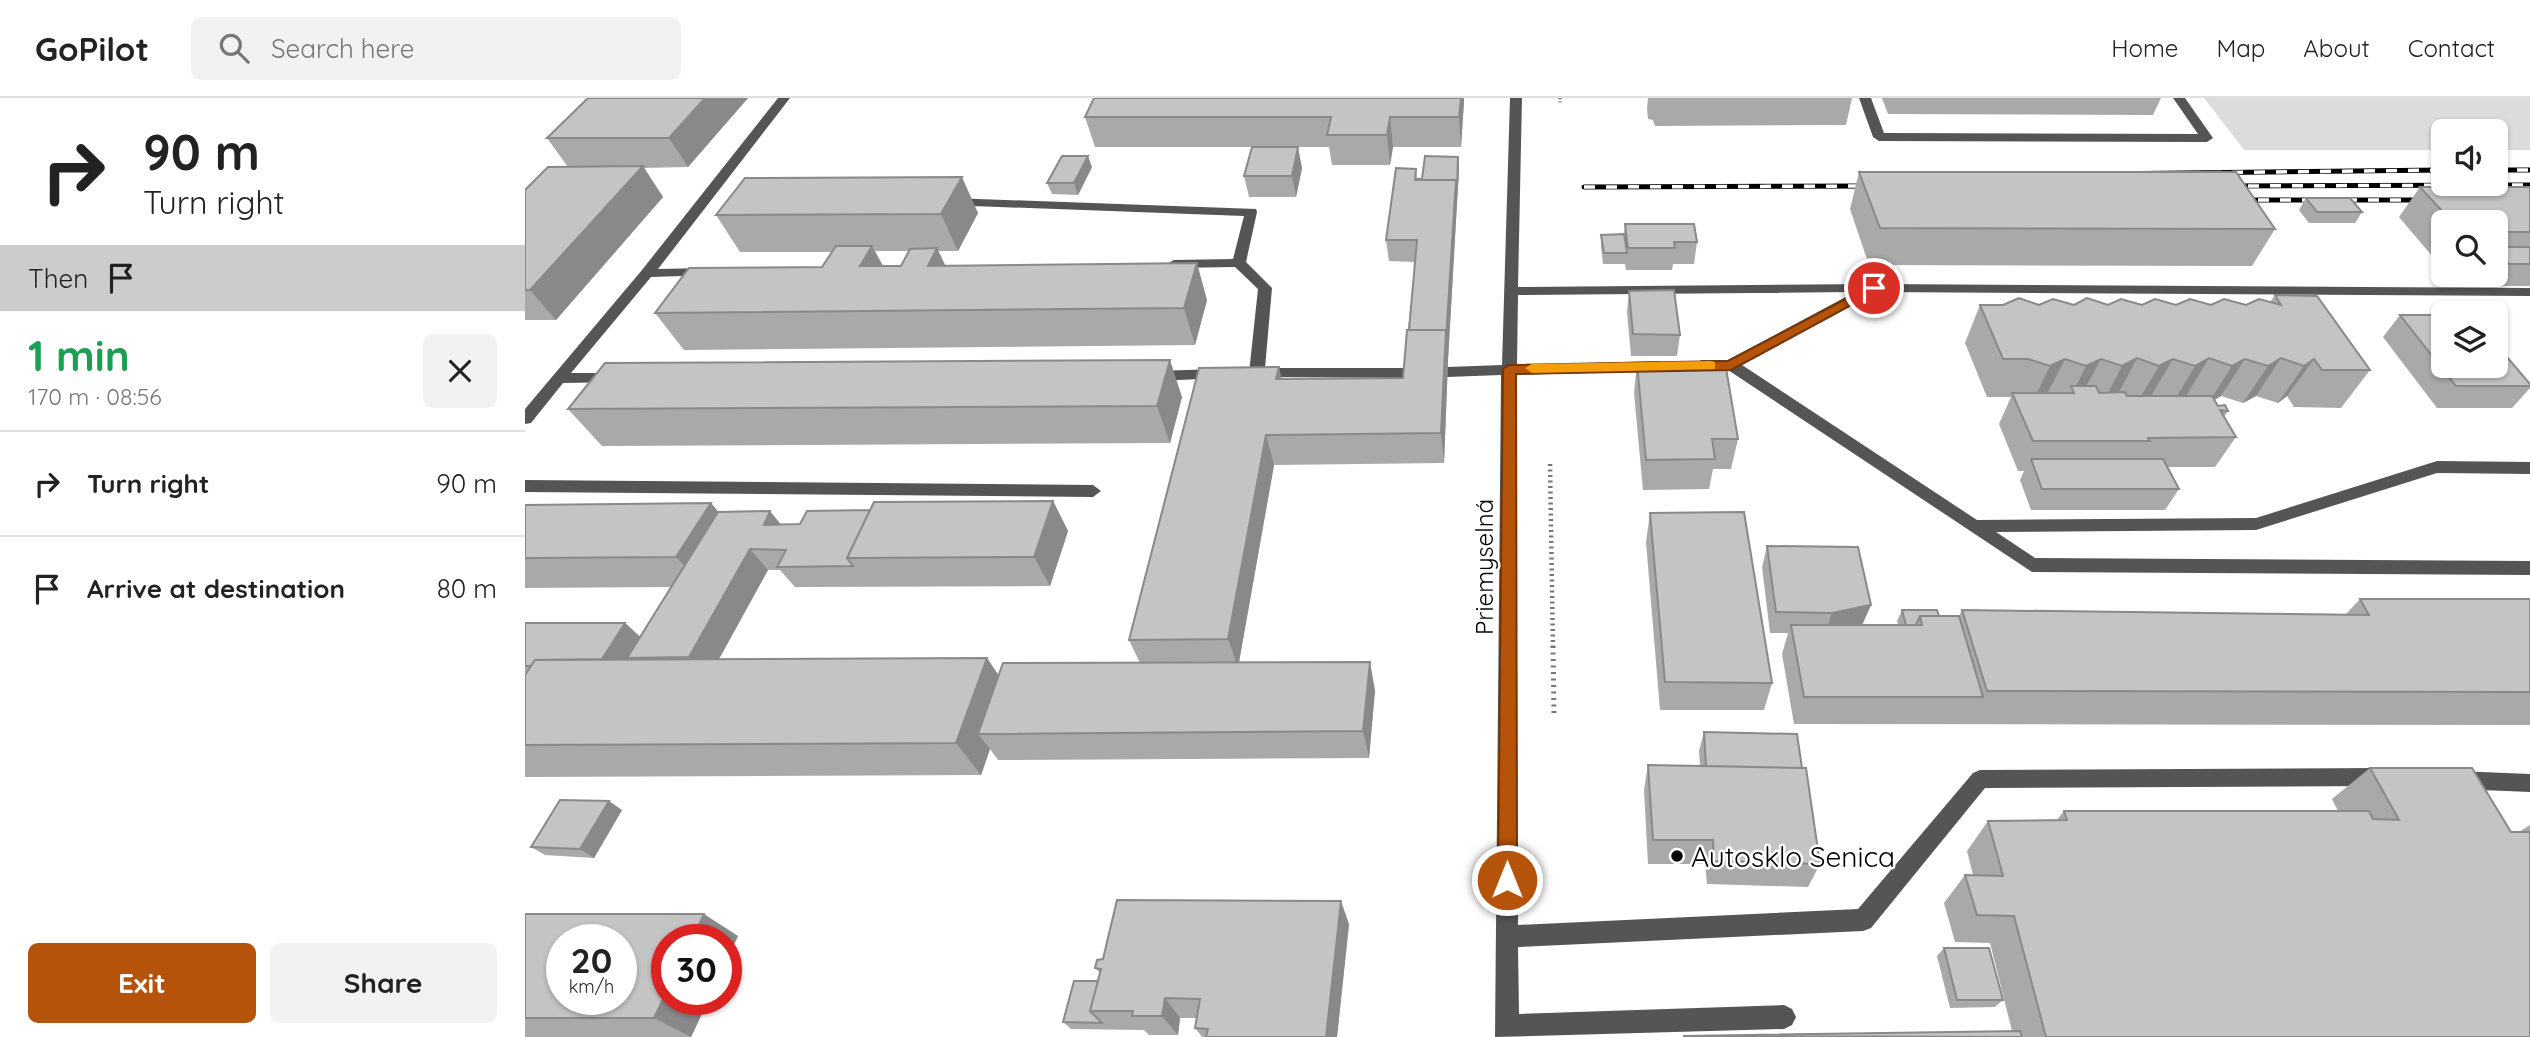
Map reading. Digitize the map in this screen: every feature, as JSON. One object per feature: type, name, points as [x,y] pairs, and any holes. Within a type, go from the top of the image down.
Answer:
[{"type":"street","points":[[525,419],[646,273],[709,202],[784,98]]},
{"type":"street","name":"Priemyselná","points":[[1507,1031],[1509,369],[1516,98]]},
{"type":"street","points":[[1865,98],[1879,136],[2207,138],[2179,98]]},
{"type":"street","points":[[936,202],[1251,212],[1239,263]]},
{"type":"street","points":[[1157,265],[1239,263],[1265,288],[1244,373]]},
{"type":"street","points":[[646,273],[729,271]]},
{"type":"street","points":[[1447,372],[1731,365],[1874,288]]},
{"type":"street","points":[[1511,291],[1874,288],[2530,292]]},
{"type":"street","points":[[1731,365],[2032,565],[2530,568]]},
{"type":"street","points":[[1139,376],[1409,373]]},
{"type":"street","points":[[559,378],[629,378]]},
{"type":"street","points":[[1977,526],[2256,524],[2437,467],[2530,468]]},
{"type":"street","points":[[525,486],[1093,491]]},
{"type":"street","points":[[1507,937],[1863,920],[1980,779],[2394,778]]},
{"type":"street","points":[[2435,779],[2530,783]]},
{"type":"street","points":[[1507,1031],[1784,1017]]},
{"type":"path","points":[[1560,98],[1560,104]]},
{"type":"path","points":[[1550,464],[1554,714]]},
{"type":"shaded area","points":[[2204,98],[2530,98],[2530,150],[2508,150],[2508,119],[2431,119],[2431,150],[2244,150]]},
{"type":"building","points":[[588,98],[705,98],[669,138],[547,138]]},
{"type":"building","points":[[1094,98],[1461,98],[1459,117],[1390,117],[1387,135],[1327,135],[1331,117],[1085,117]]},
{"type":"building","points":[[1252,147],[1298,147],[1292,176],[1244,176]]},
{"type":"building","points":[[1062,156],[1088,156],[1074,183],[1047,183]]},
{"type":"building","points":[[1425,156],[1458,157],[1457,190],[1456,180],[1416,180],[1422,179]]},
{"type":"building","points":[[643,166],[530,290],[525,290],[525,190],[548,167]]},
{"type":"building","points":[[1396,168],[1416,169],[1415,180],[1456,180],[1446,339],[1446,330],[1409,330],[1417,240],[1386,240]]},
{"type":"building","points":[[1859,172],[2236,172],[2275,229],[1880,228]]},
{"type":"building","points":[[962,177],[941,214],[716,215],[745,178]]},
{"type":"building","points":[[2420,187],[2431,187],[2431,196],[2508,196],[2508,187],[2530,187],[2530,232],[2508,232],[2508,210],[2441,210]]},
{"type":"building","points":[[2306,198],[2350,198],[2362,212],[2317,212]]},
{"type":"building","points":[[1625,224],[1694,224],[1697,242],[1674,242],[1675,248],[1628,248]]},
{"type":"building","points":[[1624,234],[1627,253],[1604,253],[1601,235]]},
{"type":"building","points":[[836,246],[872,246],[860,266],[901,266],[910,249],[937,248],[928,266],[1197,263],[1184,308],[655,313],[689,268],[822,267]]},
{"type":"building","points":[[2508,247],[2530,247],[2530,264],[2509,264]]},
{"type":"building","points":[[1674,290],[1680,335],[1633,334],[1629,291]]},
{"type":"building","points":[[2275,295],[2317,296],[2370,370],[2322,370],[2314,359],[2304,366],[2281,358],[2268,366],[2245,359],[2232,366],[2209,358],[2195,366],[2173,359],[2159,366],[2137,358],[2122,366],[2101,359],[2086,366],[2065,359],[2050,366],[2028,359],[2003,359],[1980,305],[2003,305],[2019,298],[2039,305],[2053,299],[2074,305],[2087,298],[2108,305],[2121,299],[2142,305],[2155,299],[2176,305],[2190,299],[2211,305],[2224,299],[2246,305],[2259,299],[2281,305]]},
{"type":"building","points":[[2400,315],[2431,315],[2431,354]]},
{"type":"building","points":[[1407,330],[1446,330],[1441,433],[1266,435],[1228,639],[1129,640],[1199,368],[1279,367],[1276,379],[1403,378]]},
{"type":"building","points":[[2508,358],[2530,384],[2530,386],[2456,386],[2450,378],[2508,378]]},
{"type":"building","points":[[1170,360],[1157,406],[568,409],[605,363]]},
{"type":"building","points":[[1725,362],[1738,439],[1712,439],[1715,459],[1646,460],[1637,363]]},
{"type":"building","points":[[2071,386],[2096,386],[2099,393],[2125,392],[2127,396],[2212,396],[2218,406],[2225,405],[2228,411],[2220,410],[2236,437],[2148,438],[2150,441],[2033,441],[2012,393],[2074,393]]},
{"type":"building","points":[[2031,459],[2163,459],[2179,489],[2042,489]]},
{"type":"building","points":[[1053,501],[1034,557],[847,558],[874,502]]},
{"type":"building","points":[[711,503],[676,557],[525,558],[525,505]]},
{"type":"building","points":[[870,510],[847,558],[853,566],[777,567],[786,550],[750,549],[689,657],[627,658],[718,512],[770,511],[764,525],[800,524],[807,511]]},
{"type":"building","points":[[1744,512],[1772,683],[1665,682],[1650,513]]},
{"type":"building","points":[[1767,546],[1858,547],[1871,605],[1832,613],[1776,612]]},
{"type":"building","points":[[2360,599],[2530,599],[2530,692],[1987,691],[1962,610],[2369,615]]},
{"type":"building","points":[[1902,610],[1937,610],[1939,616],[1920,616],[1916,625],[1906,625]]},
{"type":"building","points":[[1920,616],[1959,616],[1983,697],[1804,697],[1791,625],[1922,625]]},
{"type":"building","points":[[525,623],[625,623],[602,659],[535,660],[531,666],[525,666]]},
{"type":"building","points":[[987,658],[956,743],[525,745],[525,675],[535,660]]},
{"type":"building","points":[[1370,662],[1363,731],[978,734],[1003,663]]},
{"type":"building","points":[[1704,732],[1797,734],[1802,768],[1706,766]]},
{"type":"building","points":[[1648,765],[1806,768],[1820,864],[1714,861],[1713,840],[1653,840]]},
{"type":"building","points":[[2370,768],[2472,768],[2511,832],[2530,832],[2530,1037],[2046,1037],[2014,916],[1977,915],[1965,875],[2003,876],[1988,821],[2067,820],[2064,811],[2369,811],[2373,819],[2399,820]]},
{"type":"building","points":[[560,800],[609,801],[580,849],[531,847]]},
{"type":"building","points":[[1117,900],[1341,901],[1326,1037],[1206,1037],[1208,1029],[1195,1028],[1200,999],[1165,998],[1162,1016],[1132,1016],[1133,1011],[1090,1011],[1101,969],[1095,968],[1097,960],[1103,959]]},
{"type":"building","points":[[525,914],[704,914],[699,924],[651,924],[651,1015],[655,1015],[654,1018],[525,1018]]},
{"type":"building","points":[[1944,948],[1989,948],[2003,1000],[1957,1000]]},
{"type":"building","points":[[1074,981],[1098,981],[1090,1011],[1102,1023],[1063,1022]]},
{"type":"building","points":[[2020,1031],[2022,1037],[1683,1036]]},
{"type":"railway","points":[[2100,174],[2431,170]]},
{"type":"railway","points":[[2508,170],[2530,170]]},
{"type":"railway","points":[[2226,186],[2530,185]]},
{"type":"railway","points":[[1584,187],[1876,186]]},
{"type":"railway","points":[[2236,200],[2429,200]]},
{"type":"slow traffic","points":[[1532,368],[1711,365]]},
{"type":"place","name":"Autosklo Senica","points":[[1677,856]]},
{"type":"route","points":[[1507,880],[1509,369],[1731,365],[1874,288]]}]
